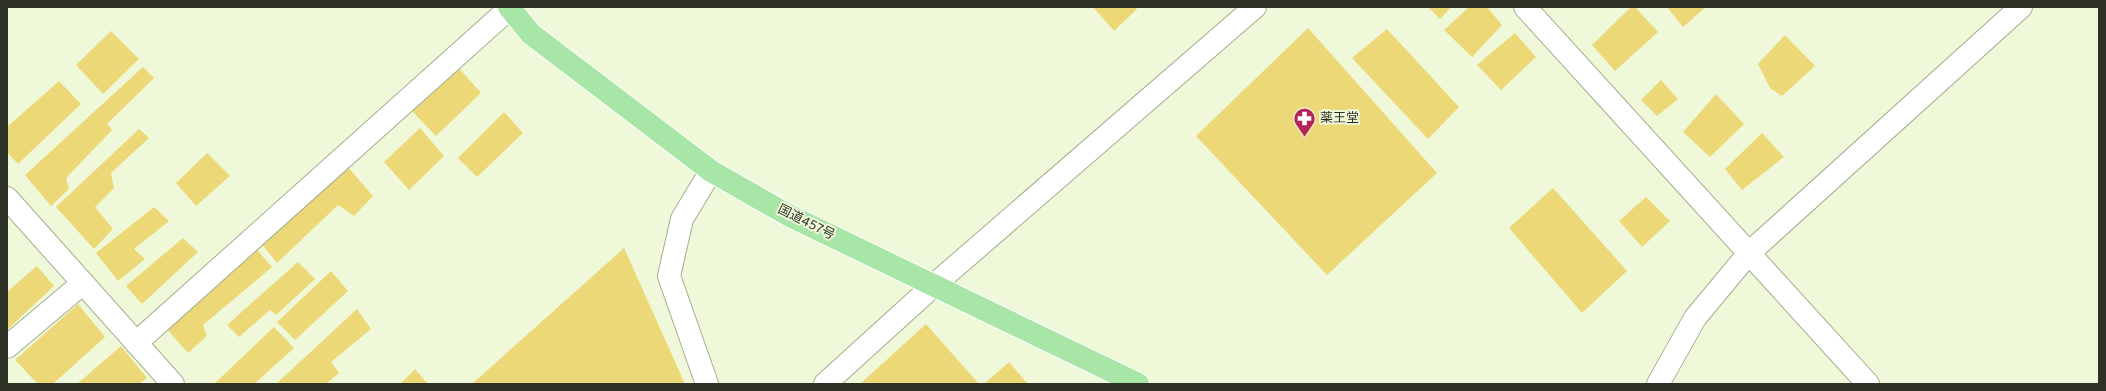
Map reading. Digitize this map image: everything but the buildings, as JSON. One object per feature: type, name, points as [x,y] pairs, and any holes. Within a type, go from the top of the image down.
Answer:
[{"type":"highway","name":"国道457号","points":[[509,7],[531,34],[711,171],[788,215],[1138,384]]},
{"type":"street","points":[[136,343],[509,7]]},
{"type":"street","points":[[825,384],[934,285],[1255,7]]},
{"type":"street","points":[[1525,7],[1868,384]]},
{"type":"street","points":[[1658,384],[1695,318],[1749,253],[2021,7]]},
{"type":"street","points":[[707,384],[669,276],[682,219],[711,171]]},
{"type":"street","points":[[7,198],[173,384]]},
{"type":"street","points":[[7,347],[83,283]]},
{"type":"place","name":"薬王堂","points":[[1304,138]]}]
